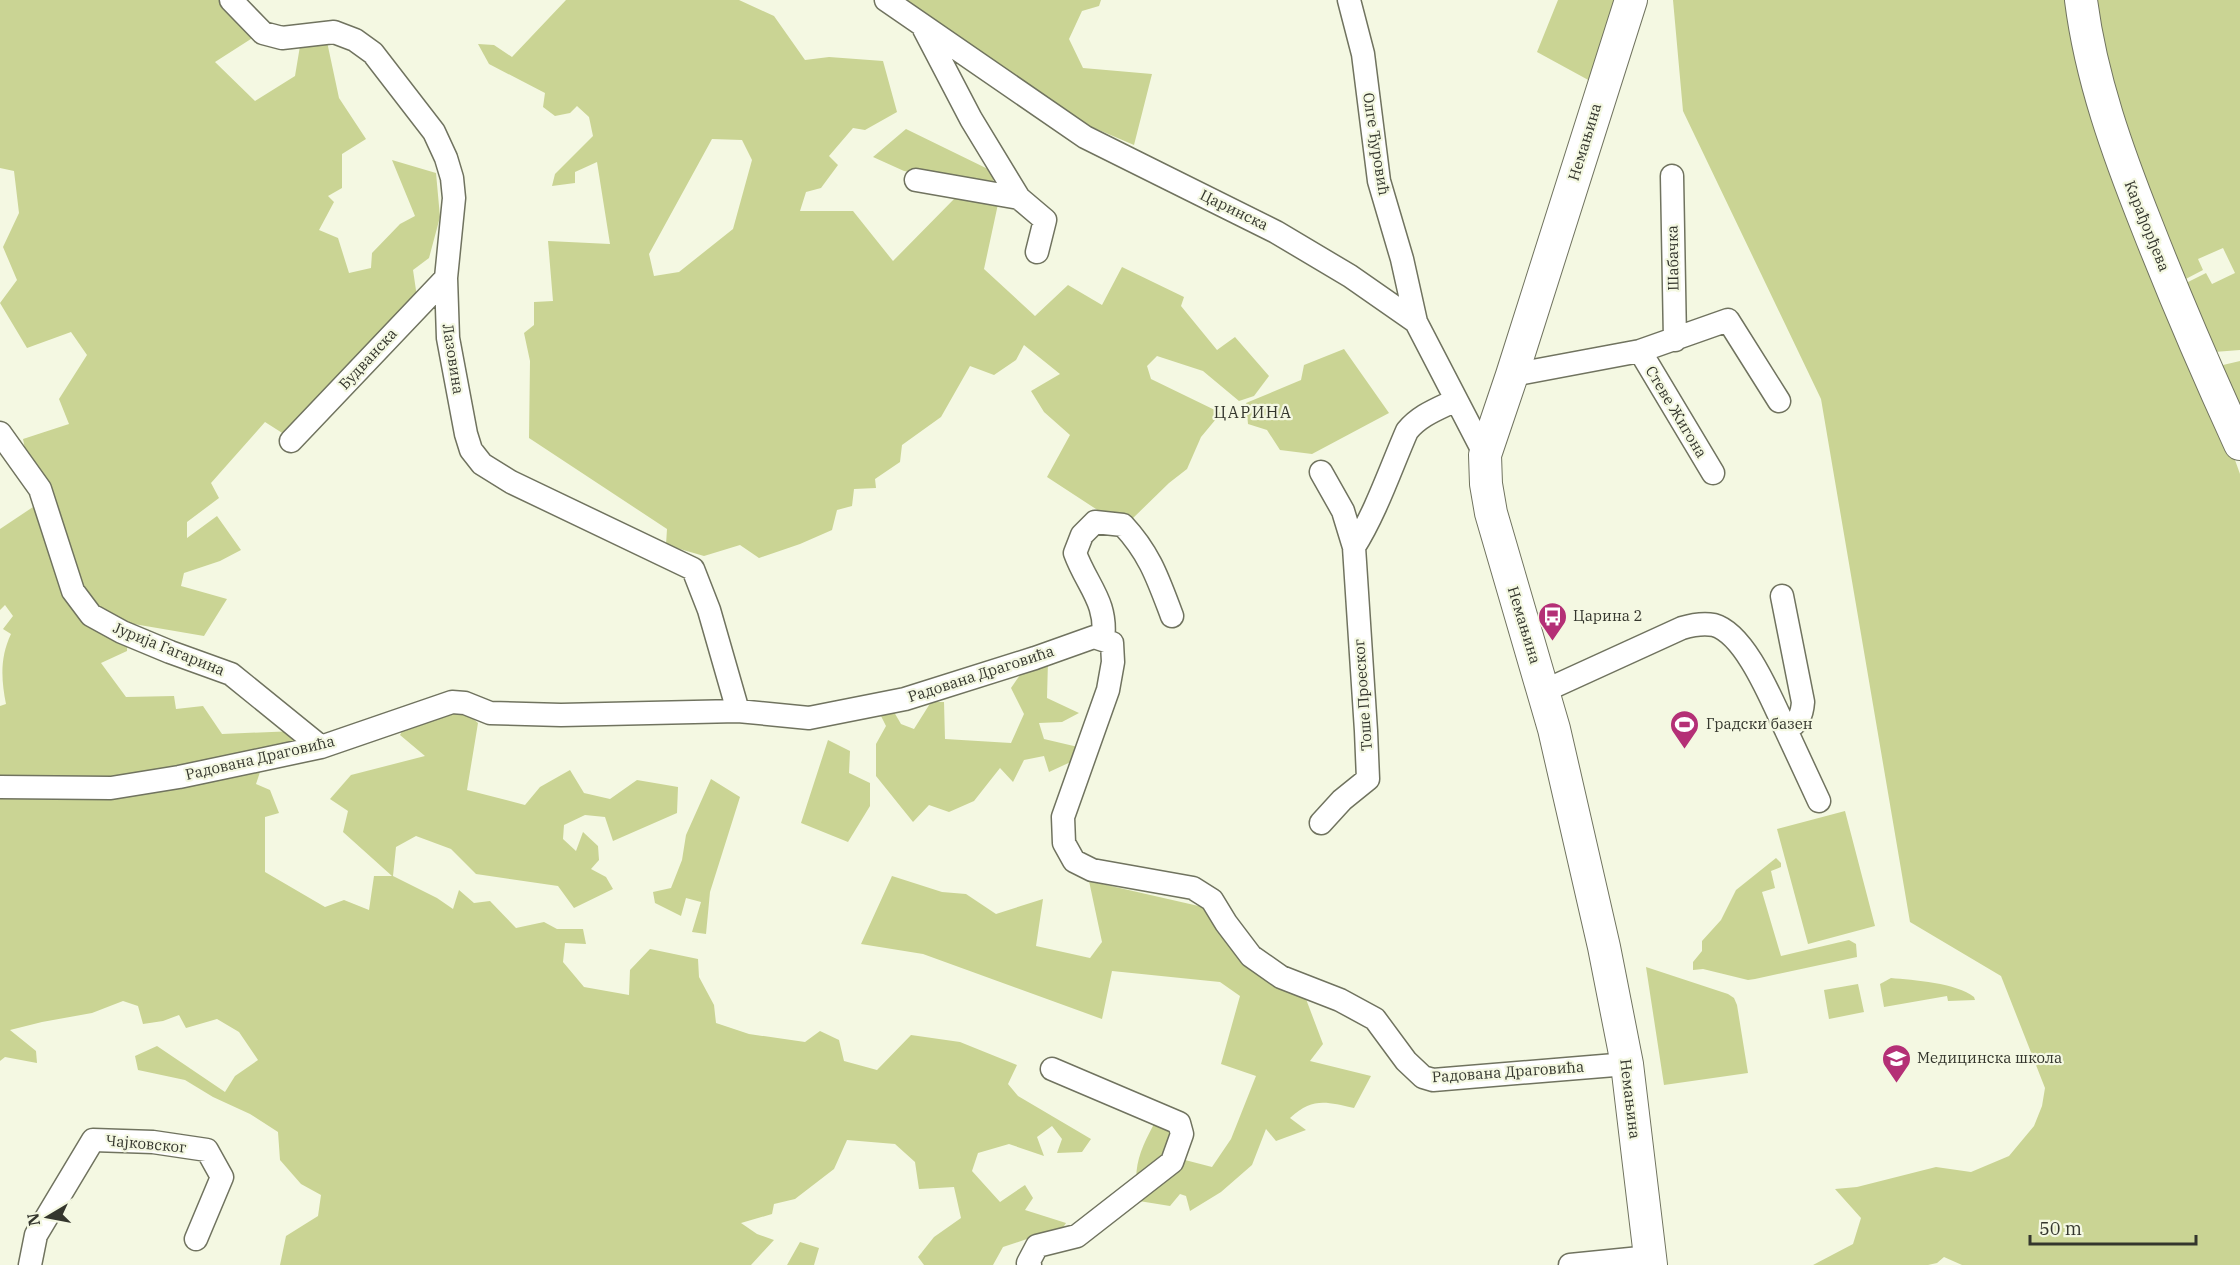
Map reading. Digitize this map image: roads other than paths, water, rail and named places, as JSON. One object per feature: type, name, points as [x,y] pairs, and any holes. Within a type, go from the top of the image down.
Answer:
[{"type":"main road","name":"Немањина","points":[[1631,0],[1485,455],[1486,484],[1491,513],[1544,691],[1587,867],[1627,1064],[1650,1261]]},
{"type":"main road","name":"Карађорђева","points":[[2081,0],[2092,65],[2121,163],[2182,316],[2240,444]]},
{"type":"street","name":"Лазовина","points":[[231,0],[263,33],[282,38],[334,32],[355,39],[373,53],[434,132],[452,178],[454,198],[446,278],[448,338],[471,450],[482,464],[511,482],[693,569],[709,610],[738,711]]},
{"type":"street","name":"Царинска","points":[[886,0],[1085,137],[1276,232],[1334,266],[1416,322],[1485,455]]},
{"type":"street","name":"Олге Ђуровић","points":[[1349,0],[1363,54],[1379,181],[1402,259],[1416,322]]},
{"type":"street","name":"Царинска","points":[[922,25],[971,119],[1019,198],[1045,220],[1037,252]]},
{"type":"street","name":"Шабачка","points":[[1672,176],[1675,340]]},
{"type":"street","points":[[916,180],[1019,198]]},
{"type":"street","name":"Будванска","points":[[291,441],[446,278]]},
{"type":"street","points":[[1512,375],[1640,351],[1728,320],[1779,401]]},
{"type":"street","name":"Стеве Жигона","points":[[1640,351],[1713,472]]},
{"type":"street","points":[[1354,547],[1381,494],[1407,431],[1424,416],[1456,400]]},
{"type":"street","name":"Јурија Гагарина","points":[[0,434],[39,489],[73,591],[91,615],[122,632],[231,674],[321,747]]},
{"type":"street","name":"Тоше Проеског","points":[[1321,472],[1343,511],[1354,547],[1368,779],[1342,800],[1321,824]]},
{"type":"street","points":[[1103,640],[1105,622],[1095,593],[1075,553],[1082,535],[1095,522],[1122,525],[1139,542],[1151,561],[1172,616]]},
{"type":"street","points":[[1782,596],[1803,702],[1799,720],[1786,730]]},
{"type":"street","points":[[1544,691],[1682,628],[1694,625],[1713,625],[1736,639],[1760,678],[1819,801]]},
{"type":"street","name":"Радована Драговића","points":[[0,787],[111,788],[179,777],[321,747],[452,702],[490,713],[561,715],[738,711],[808,718],[906,699],[1095,637],[1112,643],[1113,662],[1108,690],[1063,817],[1064,843],[1074,861],[1092,870],[1193,888],[1212,900],[1226,924],[1251,956],[1281,977],[1340,1000],[1375,1019],[1406,1061],[1423,1077],[1433,1080],[1627,1064]]},
{"type":"street","points":[[1029,1264],[1037,1246],[1077,1236],[1172,1162],[1182,1134],[1179,1123],[1052,1069]]},
{"type":"street","name":"Чајковског","points":[[30,1265],[36,1235],[93,1140],[153,1142],[207,1150],[222,1177],[196,1239]]},
{"type":"street","points":[[1570,1265],[1650,1261]]},
{"type":"place","name":"Царина 2","points":[[1552,642]]},
{"type":"place","name":"Градски базен","points":[[1685,750]]},
{"type":"place","name":"Медицинска школа","points":[[1896,1084]]},
{"type":"district","name":"ЦАРИНА","points":[[1253,412]]}]
